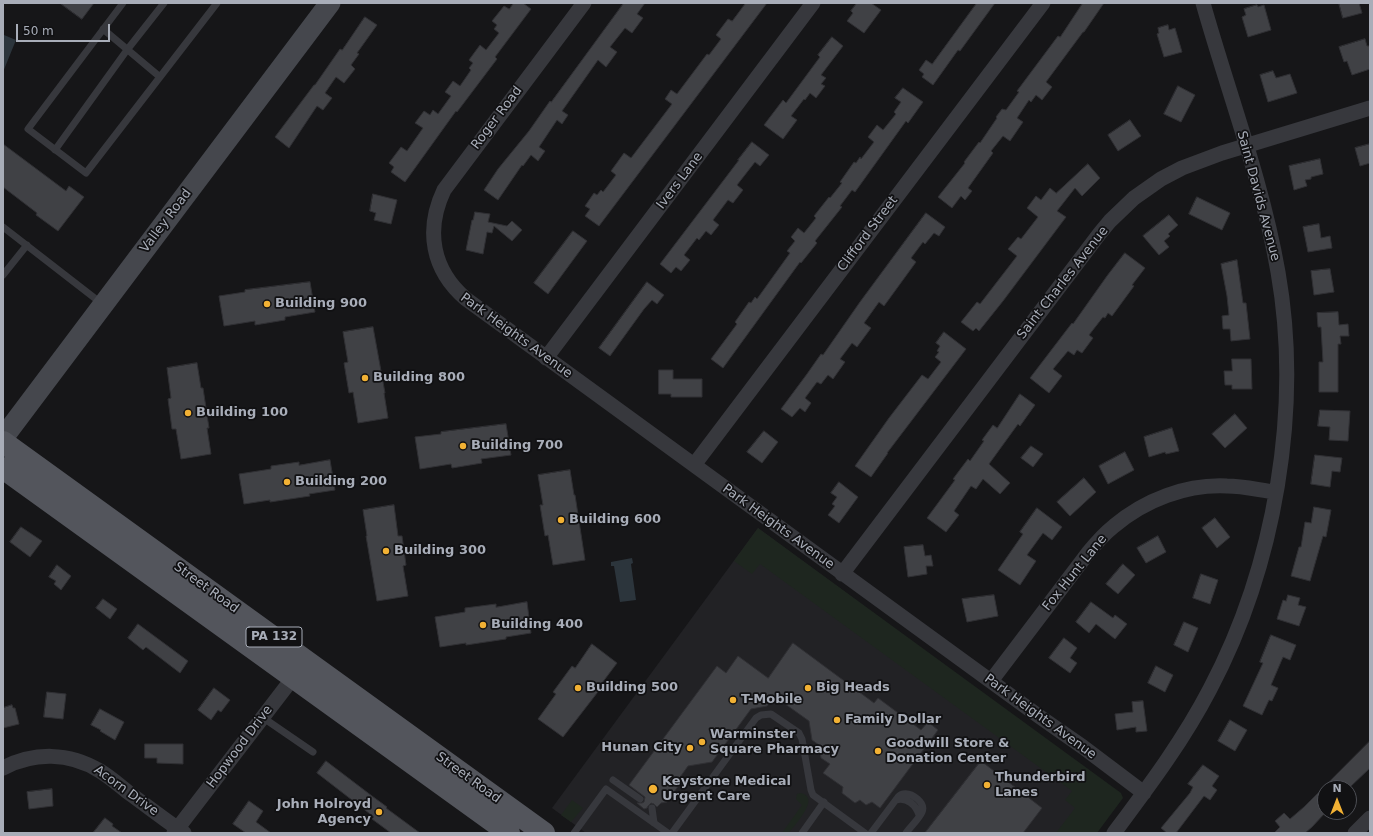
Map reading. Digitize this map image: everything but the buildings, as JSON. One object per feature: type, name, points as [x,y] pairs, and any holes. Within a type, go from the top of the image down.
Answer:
[{"type":"main road","name":"Street Road","points":[[3,442],[300,669],[509,833]]},
{"type":"main road","name":"Street Road","points":[[3,468],[544,833]]},
{"type":"street","name":"Roger Road","points":[[434,243],[434,216],[438,201],[444,190],[584,3]]},
{"type":"street","name":"Ivers Lane","points":[[546,358],[813,3]]},
{"type":"street","name":"Clifford Street","points":[[694,465],[1043,3]]},
{"type":"street","name":"Saint Davids Avenue","points":[[1114,833],[1185,734],[1211,688],[1235,635],[1257,574],[1266,541],[1281,462],[1285,420],[1286,356],[1282,306],[1272,243],[1246,145],[1203,3]]},
{"type":"street","name":"Valley Road","points":[[3,438],[325,5]]},
{"type":"street","name":"Saint Charles Avenue","points":[[842,574],[1110,221],[1134,198],[1161,179],[1182,168],[1246,145],[1370,108]]},
{"type":"street","name":"Park Heights Avenue","points":[[434,243],[441,268],[457,292],[466,299],[842,574],[1083,747],[1144,793]]},
{"type":"street","name":"Fox Hunt Lane","points":[[991,681],[1104,534],[1134,512],[1165,496],[1206,486],[1227,486],[1276,492]]},
{"type":"street","name":"Hopwood Drive","points":[[178,832],[262,717],[300,669]]},
{"type":"street","name":"Acorn Drive","points":[[3,768],[26,758],[45,756],[63,757],[76,760],[100,771],[178,832]]},
{"type":"street","points":[[1355,833],[1370,818]]},
{"type":"lane","points":[[123,3],[28,129],[86,173],[217,3]]},
{"type":"lane","points":[[55,150],[127,50],[164,3]]},
{"type":"lane","points":[[103,30],[160,77]]},
{"type":"lane","points":[[3,227],[103,305]]},
{"type":"lane","points":[[3,275],[27,245]]},
{"type":"lane","points":[[672,833],[756,718],[761,715],[771,714],[799,733],[802,739],[813,795],[865,833]]},
{"type":"lane","points":[[262,717],[313,752]]},
{"type":"lane","points":[[613,780],[640,800]]},
{"type":"lane","points":[[574,833],[606,789],[668,833]]},
{"type":"lane","points":[[871,833],[895,800],[902,798],[916,807],[919,815],[906,833]]},
{"type":"lane","points":[[802,833],[824,802]]},
{"type":"lane","points":[[652,808],[654,823]]},
{"type":"shaded area","points":[[4,35],[16,40],[3,72],[3,36]]},
{"type":"shaded area","points":[[758,528],[1120,794],[1096,833],[586,833],[552,808]]},
{"type":"shaded area","points":[[758,528],[1121,793],[1123,798],[1097,833],[1056,833],[1075,808],[1065,800],[1072,791],[760,564],[752,574],[734,561]]},
{"type":"shaded area","points":[[632,558],[633,563],[631,564],[636,600],[620,602],[614,566],[611,566],[611,562]]},
{"type":"shaded area","points":[[801,793],[806,796],[808,800],[808,805],[805,812],[789,833],[782,833],[802,805],[796,799],[797,794]]},
{"type":"shaded area","points":[[572,800],[583,808],[571,822],[561,815]]},
{"type":"place","name":"Building 900","points":[[267,304]]},
{"type":"place","name":"Building 800","points":[[365,378]]},
{"type":"place","name":"Building 100","points":[[188,413]]},
{"type":"place","name":"Building 700","points":[[463,446]]},
{"type":"place","name":"Building 200","points":[[287,482]]},
{"type":"place","name":"Building 600","points":[[561,520]]},
{"type":"place","name":"Building 300","points":[[386,551]]},
{"type":"place","name":"Building 400","points":[[483,625]]},
{"type":"place","name":"Building 500","points":[[578,688]]},
{"type":"place","name":"Big Heads","points":[[808,688]]},
{"type":"place","name":"T-Mobile","points":[[733,700]]},
{"type":"place","name":"Family Dollar","points":[[837,720]]},
{"type":"place","name":"Warminster Square Pharmacy","points":[[702,742]]},
{"type":"place","name":"Hunan City","points":[[690,748]]},
{"type":"place","name":"Goodwill Store & Donation Center","points":[[878,751]]},
{"type":"place","name":"Thunderbird Lanes","points":[[987,785]]},
{"type":"place","name":"Keystone Medical Urgent Care","points":[[653,789]]},
{"type":"place","name":"John Holroyd Agency","points":[[379,812]]}]
